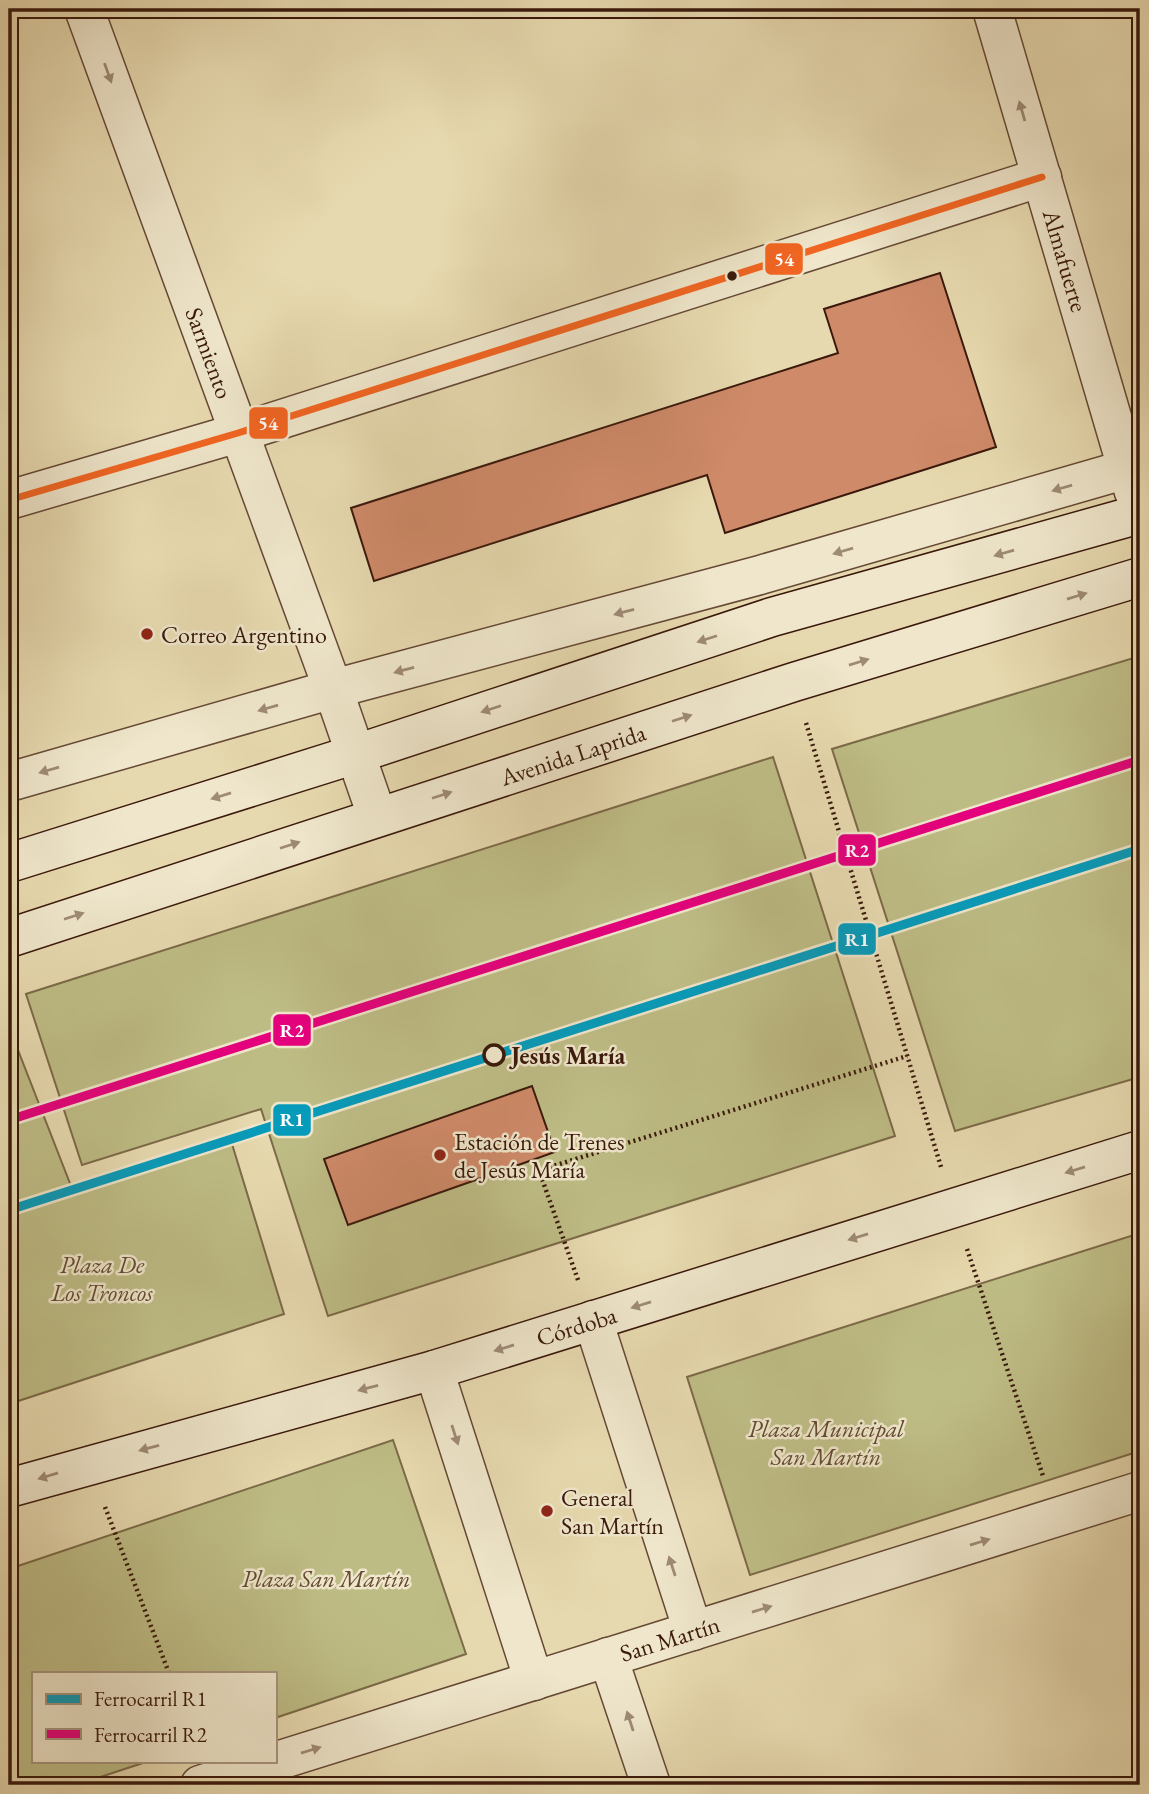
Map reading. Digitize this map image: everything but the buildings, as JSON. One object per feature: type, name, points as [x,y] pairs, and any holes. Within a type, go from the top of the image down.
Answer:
[{"type":"street","name":"Sarmiento","points":[[84,9],[377,816]]},
{"type":"street","name":"Almafuerte","points":[[992,9],[1140,514]]},
{"type":"street","points":[[9,500],[238,433],[1042,177]]},
{"type":"street","points":[[9,782],[333,689],[760,575],[1127,468]]},
{"type":"street","points":[[9,863],[356,754],[772,617],[1140,514]]},
{"type":"street","name":"Avenida Laprida","points":[[9,938],[794,682],[1140,577]]},
{"type":"street","name":"Córdoba","points":[[9,1488],[434,1370],[1140,1150]]},
{"type":"street","points":[[593,1320],[693,1631]]},
{"type":"street","points":[[434,1370],[534,1681]]},
{"type":"street","name":"San Martín","points":[[276,1761],[1140,1491]]},
{"type":"street","points":[[608,1657],[651,1785]]},
{"type":"street","name":"San Martín","points":[[200,1785],[274,1762]]},
{"type":"path","points":[[794,682],[953,1207],[1057,1517]]},
{"type":"path","points":[[593,1320],[542,1178],[550,1167],[907,1056]]},
{"type":"path","points":[[88,1464],[169,1672]]},
{"type":"green space","points":[[1140,656],[1140,1077],[955,1131],[832,749]]},
{"type":"green space","points":[[773,757],[895,1136],[328,1316],[261,1109],[82,1165],[26,994]]},
{"type":"green space","name":"Plaza De Los Troncos","points":[[9,1027],[73,1191],[232,1144],[284,1314],[9,1404]]},
{"type":"green space","name":"Plaza Municipal San Martín","points":[[1140,1233],[1140,1451],[750,1575],[687,1377]]},
{"type":"green space","name":"Plaza San Martín","points":[[393,1440],[466,1654],[276,1718],[276,1672],[32,1672],[32,1762],[146,1762],[76,1785],[9,1785],[9,1569]]},
{"type":"rail line","name":"R2","points":[[9,1120],[1140,760]]},
{"type":"rail line","name":"R1","points":[[9,1210],[1140,849]]},
{"type":"transit line","name":"54","points":[[9,500],[238,433],[1042,177]]},
{"type":"place","name":"Correo Argentino","points":[[147,634]]},
{"type":"place","name":"Jesús María","points":[[494,1055]]},
{"type":"place","name":"Estación de Trenes de Jesús María","points":[[440,1155]]},
{"type":"place","name":"General San Martín","points":[[547,1511]]}]
